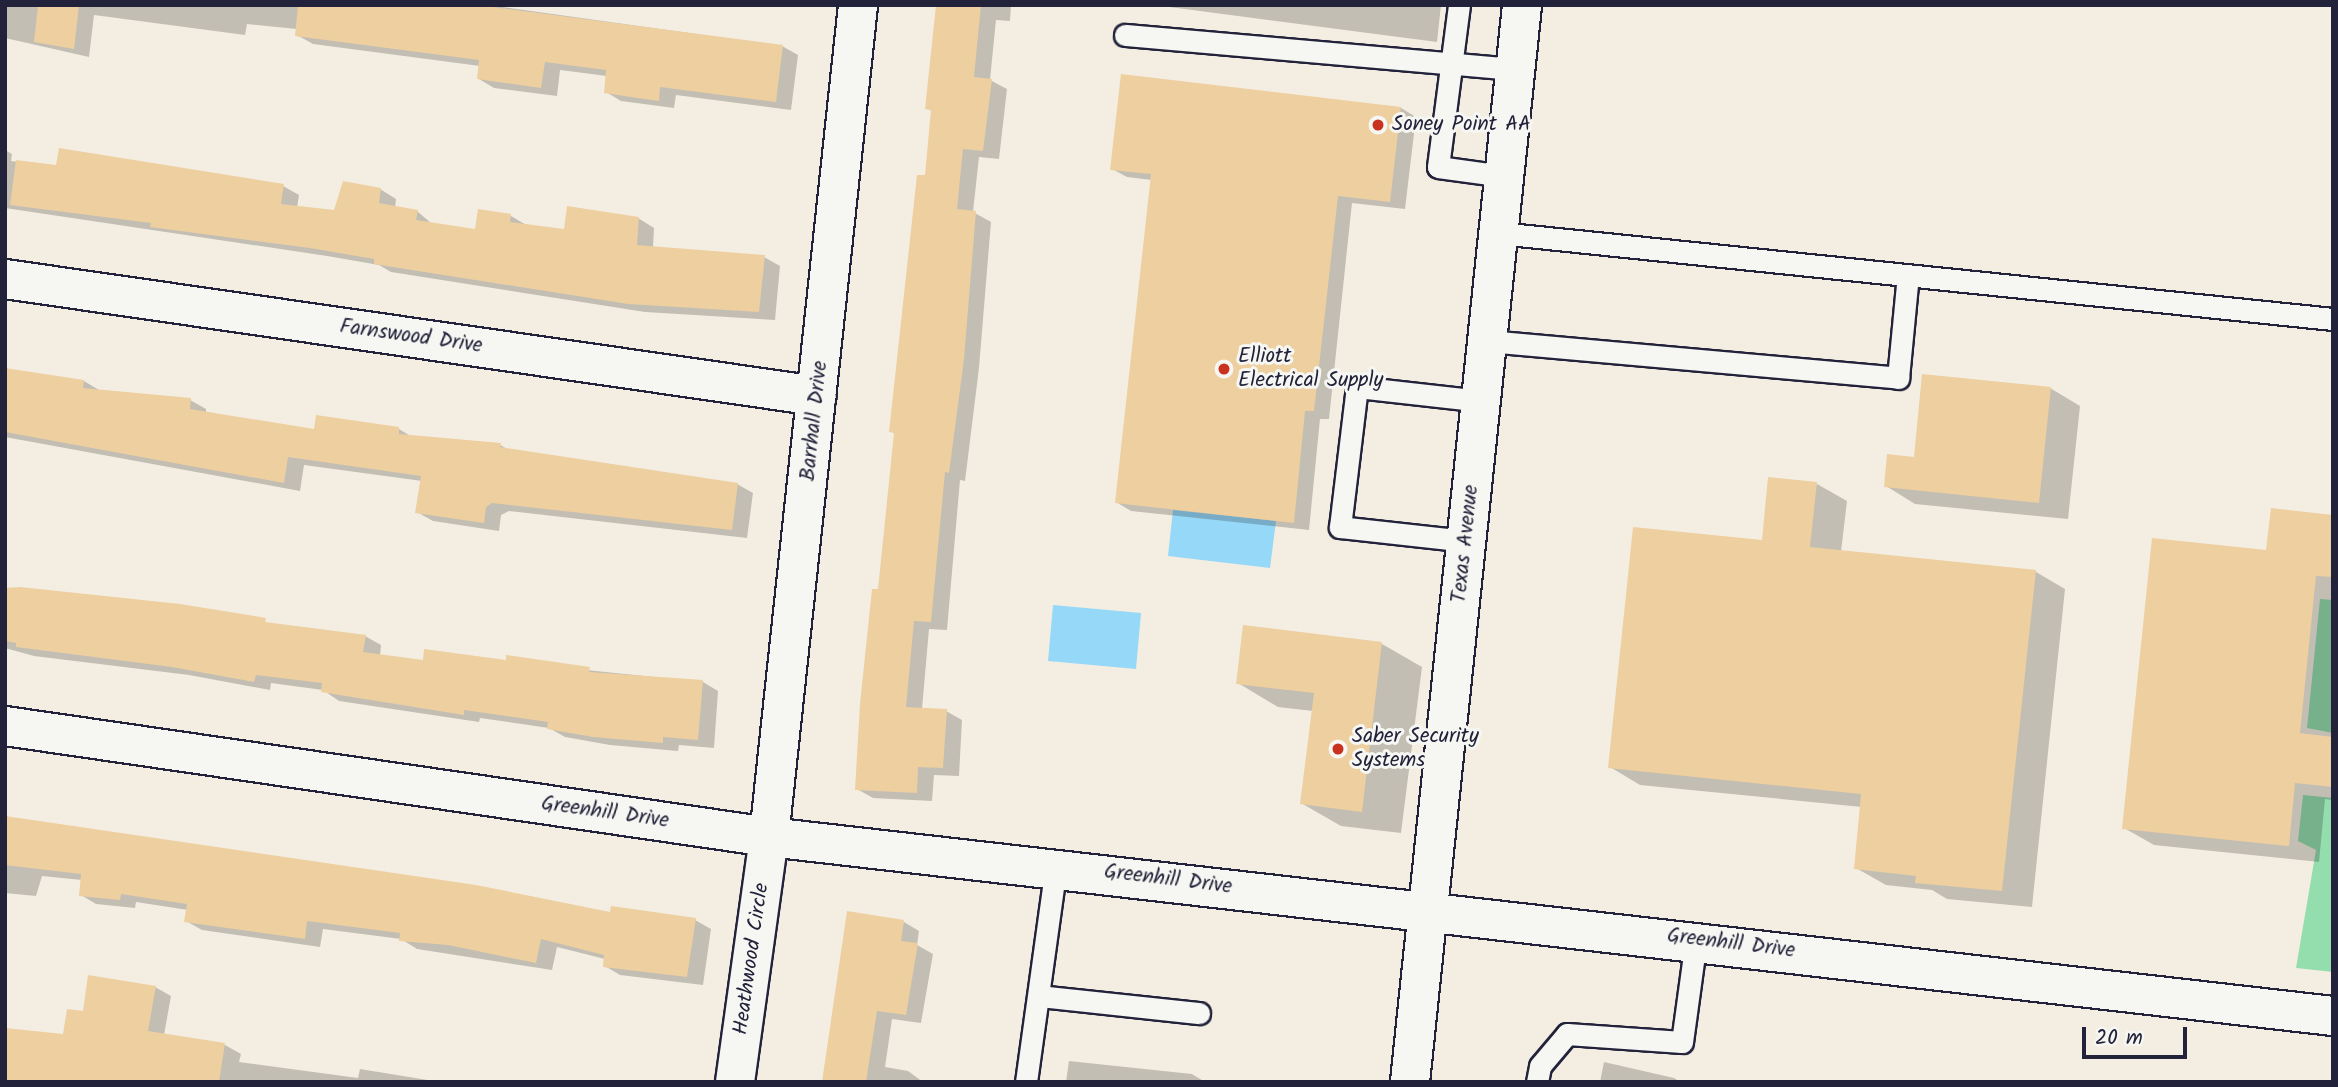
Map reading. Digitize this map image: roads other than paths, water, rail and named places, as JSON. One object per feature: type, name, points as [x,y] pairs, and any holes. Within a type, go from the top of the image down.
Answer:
[{"type":"street","name":"Barrhall Drive","points":[[769,836],[858,5]]},
{"type":"street","name":"Texas Avenue","points":[[1410,1082],[1522,5]]},
{"type":"street","name":"Farnswood Drive","points":[[5,279],[817,396]]},
{"type":"street","name":"Greenhill Drive","points":[[5,726],[769,836],[1696,940],[2333,1016]]},
{"type":"street","name":"Heathwood Circle","points":[[735,1082],[769,836]]},
{"type":"lane","points":[[1459,5],[1438,167],[1504,176]]},
{"type":"lane","points":[[1125,35],[1515,69]]},
{"type":"lane","points":[[1499,233],[2332,319]]},
{"type":"lane","points":[[1487,341],[1898,378],[1908,275]]},
{"type":"lane","points":[[1466,541],[1340,527],[1357,387],[1481,401]]},
{"type":"lane","points":[[1026,1082],[1056,867]]},
{"type":"lane","points":[[1537,1082],[1540,1066],[1567,1034],[1682,1042],[1696,940]]},
{"type":"lane","points":[[1039,996],[1199,1013]]},
{"type":"water","points":[[1173,510],[1276,521],[1270,568],[1168,556]]},
{"type":"water","points":[[1053,605],[1141,613],[1136,669],[1048,661]]},
{"type":"place","name":"Soney Point AA","points":[[1378,125]]},
{"type":"place","name":"Elliott Electrical Supply","points":[[1224,369]]},
{"type":"place","name":"Saber Security Systems","points":[[1338,749]]}]
